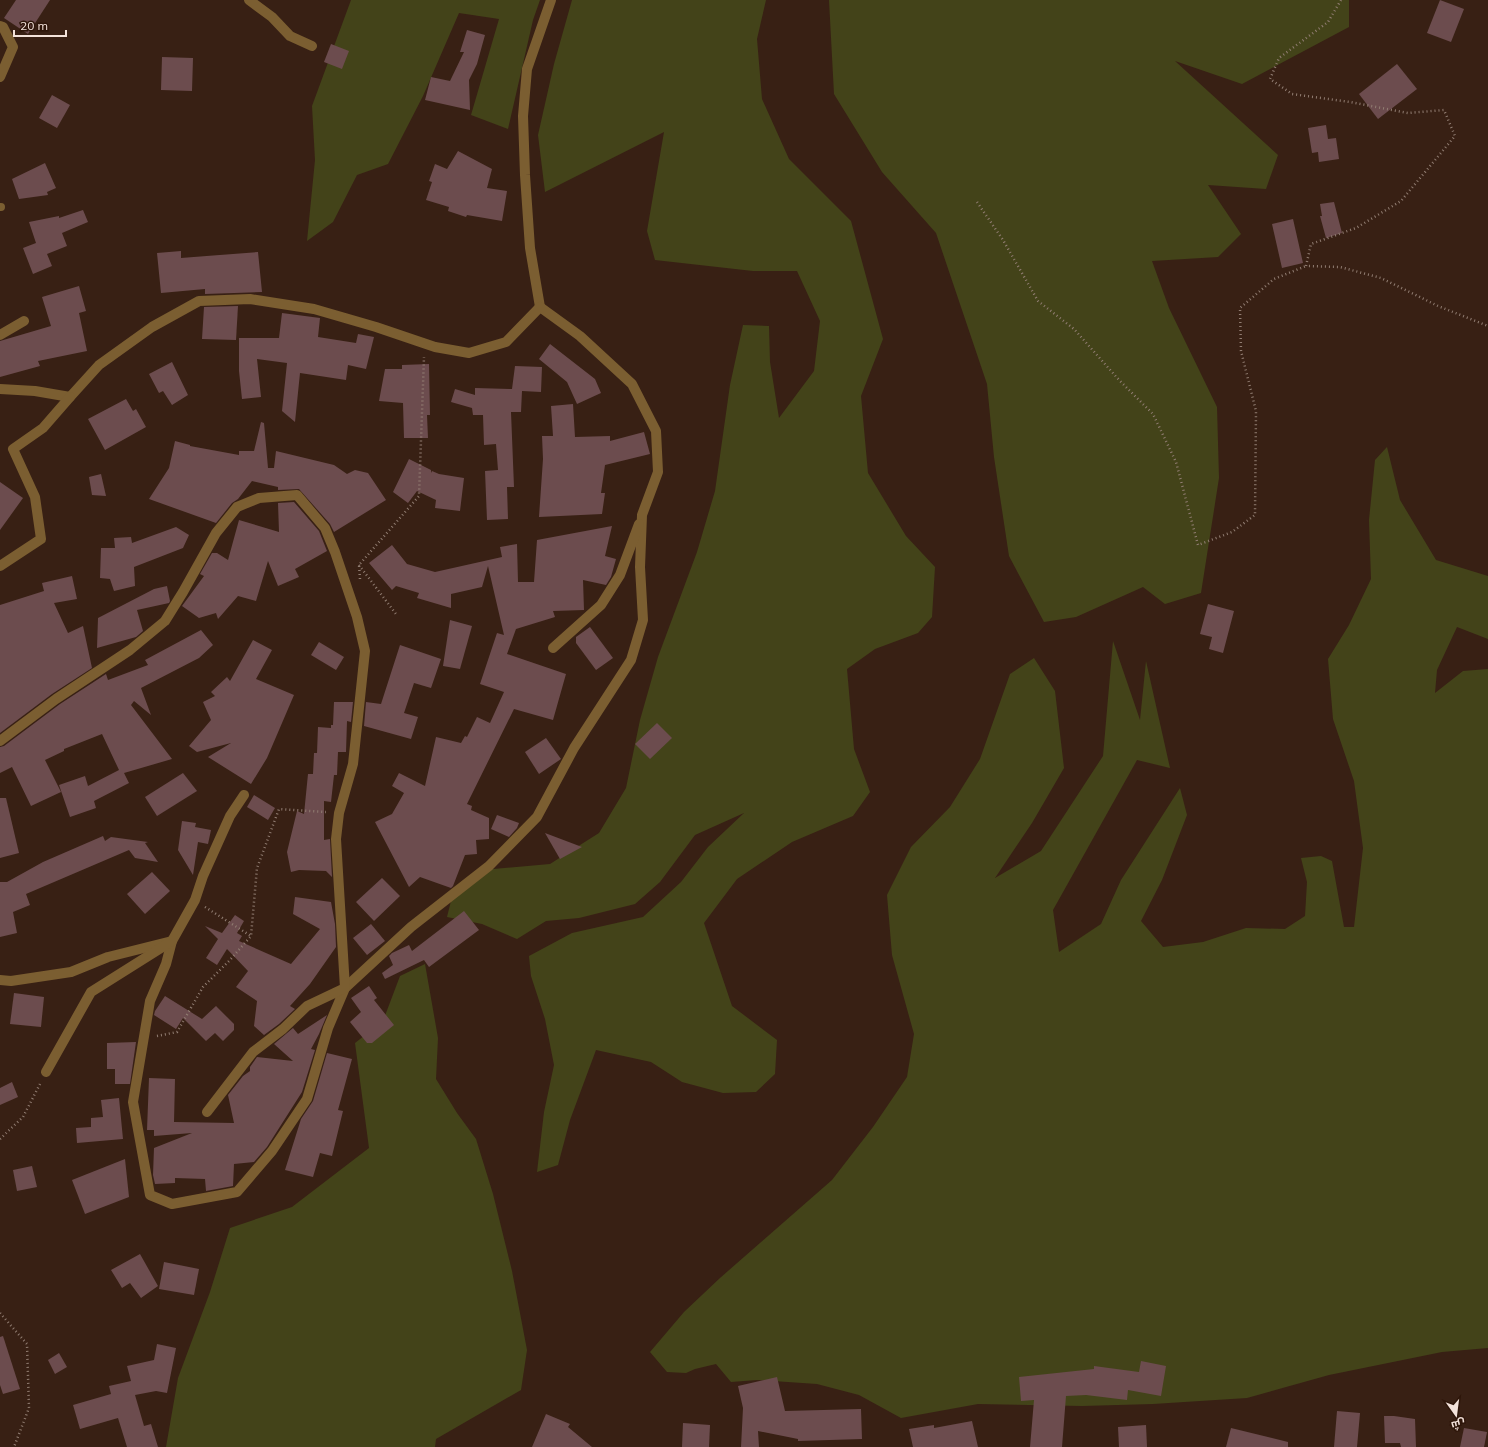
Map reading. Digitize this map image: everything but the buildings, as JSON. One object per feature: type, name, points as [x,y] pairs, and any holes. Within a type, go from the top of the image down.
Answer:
[{"type":"street","points":[[249,0],[272,16],[290,36],[312,46]]},
{"type":"street","points":[[551,0],[527,69],[523,116],[530,248],[540,307],[580,336],[632,384],[656,431],[658,472],[620,575],[601,605],[553,648]]},
{"type":"street","points":[[0,26],[3,28],[13,47],[0,77]]},
{"type":"street","points":[[0,566],[41,539],[35,497],[13,449],[43,428],[99,365],[152,327],[199,301],[250,299],[314,309],[376,327],[435,347],[469,353],[506,342],[540,307]]},
{"type":"street","points":[[0,335],[24,321]]},
{"type":"street","points":[[0,389],[35,391],[70,397]]},
{"type":"street","points":[[0,741],[56,699],[130,650],[165,621],[216,533],[237,507],[259,498],[297,495],[325,528],[335,552],[356,617],[365,651],[353,764],[339,813],[336,839],[345,988],[328,1028],[307,1098],[272,1151],[237,1192],[172,1204],[150,1195],[133,1102],[150,1001],[166,964],[172,941],[195,900],[203,876],[230,816],[244,795]]},
{"type":"street","points":[[207,1112],[253,1052],[283,1029],[307,1006],[345,988],[411,927],[490,866],[537,817],[574,748],[631,660],[643,620],[640,567],[642,515]]},
{"type":"street","points":[[0,980],[11,981],[71,972],[108,957],[172,941]]},
{"type":"street","points":[[46,1072],[91,992],[172,941]]},
{"type":"path","points":[[1306,266],[1311,244],[1356,228],[1401,200],[1455,136],[1444,110],[1408,113],[1350,102],[1292,94],[1270,79],[1279,58],[1328,22],[1341,0]]},
{"type":"path","points":[[976,202],[1002,240],[1038,301],[1074,329],[1120,382],[1153,414],[1176,462],[1198,545],[1232,532],[1254,514],[1256,411],[1241,351],[1240,308],[1274,279],[1306,266],[1340,267],[1381,278],[1438,306],[1488,326]]},
{"type":"path","points":[[360,581],[359,565],[419,496],[424,343]]},
{"type":"path","points":[[359,565],[396,614]]},
{"type":"path","points":[[144,1038],[177,1032],[203,987],[230,960],[250,936],[257,868],[279,809],[339,813]]},
{"type":"path","points":[[195,900],[250,936]]},
{"type":"path","points":[[0,1140],[23,1117],[46,1072]]},
{"type":"path","points":[[0,1313],[27,1344],[29,1408],[14,1447]]},
{"type":"shaded area","points":[[351,0],[540,0],[533,20],[508,129],[471,115],[499,19],[459,13],[423,96],[388,164],[357,175],[333,222],[307,241],[315,160],[312,106]]},
{"type":"shaded area","points":[[572,0],[766,0],[757,39],[762,99],[789,159],[851,221],[883,339],[861,396],[868,473],[906,536],[935,567],[932,617],[918,633],[875,649],[847,669],[854,749],[870,792],[853,816],[792,842],[737,879],[704,923],[732,1006],[777,1040],[775,1074],[756,1092],[723,1093],[682,1082],[651,1062],[596,1050],[570,1120],[558,1165],[537,1172],[544,1112],[554,1065],[545,1019],[531,976],[529,956],[572,933],[643,917],[681,882],[708,847],[744,813],[695,835],[660,882],[635,904],[579,918],[546,921],[517,939],[482,924],[447,917],[451,901],[482,870],[550,864],[599,833],[626,788],[640,720],[658,657],[697,552],[715,491],[730,385],[743,325],[769,326],[770,362],[779,418],[814,371],[820,321],[797,271],[753,271],[655,260],[647,231],[664,132],[545,192],[538,135],[554,64]]},
{"type":"shaded area","points":[[829,0],[1349,0],[1349,27],[1242,84],[1175,61],[1278,155],[1266,189],[1208,185],[1241,234],[1218,257],[1152,261],[1169,308],[1217,407],[1219,478],[1201,593],[1165,604],[1143,587],[1076,617],[1044,622],[1009,556],[994,457],[987,384],[936,233],[882,172],[834,94]]},
{"type":"shaded area","points":[[1387,447],[1400,500],[1436,560],[1488,576],[1488,639],[1457,627],[1437,670],[1435,693],[1463,671],[1488,669],[1488,1348],[1442,1352],[1329,1375],[1247,1398],[1153,1404],[1082,1406],[978,1404],[901,1418],[859,1395],[817,1384],[757,1380],[731,1382],[716,1364],[695,1369],[686,1373],[667,1372],[650,1352],[684,1312],[720,1278],[832,1180],[873,1127],[907,1077],[914,1034],[892,955],[887,895],[911,847],[950,807],[980,759],[1010,674],[1034,658],[1055,691],[1064,768],[1032,823],[995,878],[1041,851],[1103,756],[1113,641],[1140,720],[1146,661],[1170,768],[1137,760],[1053,910],[1059,952],[1101,924],[1121,880],[1180,788],[1187,815],[1162,880],[1141,921],[1163,947],[1203,942],[1246,928],[1285,929],[1305,916],[1307,882],[1301,858],[1321,856],[1332,861],[1344,927],[1354,927],[1363,848],[1354,781],[1333,719],[1328,659],[1349,625],[1371,579],[1369,520],[1375,460]]},
{"type":"shaded area","points":[[425,964],[438,1038],[436,1079],[457,1113],[476,1139],[493,1194],[512,1271],[527,1350],[521,1390],[436,1439],[435,1447],[166,1447],[178,1378],[210,1292],[230,1228],[292,1207],[369,1148],[355,1043],[383,1021],[400,976]]}]
